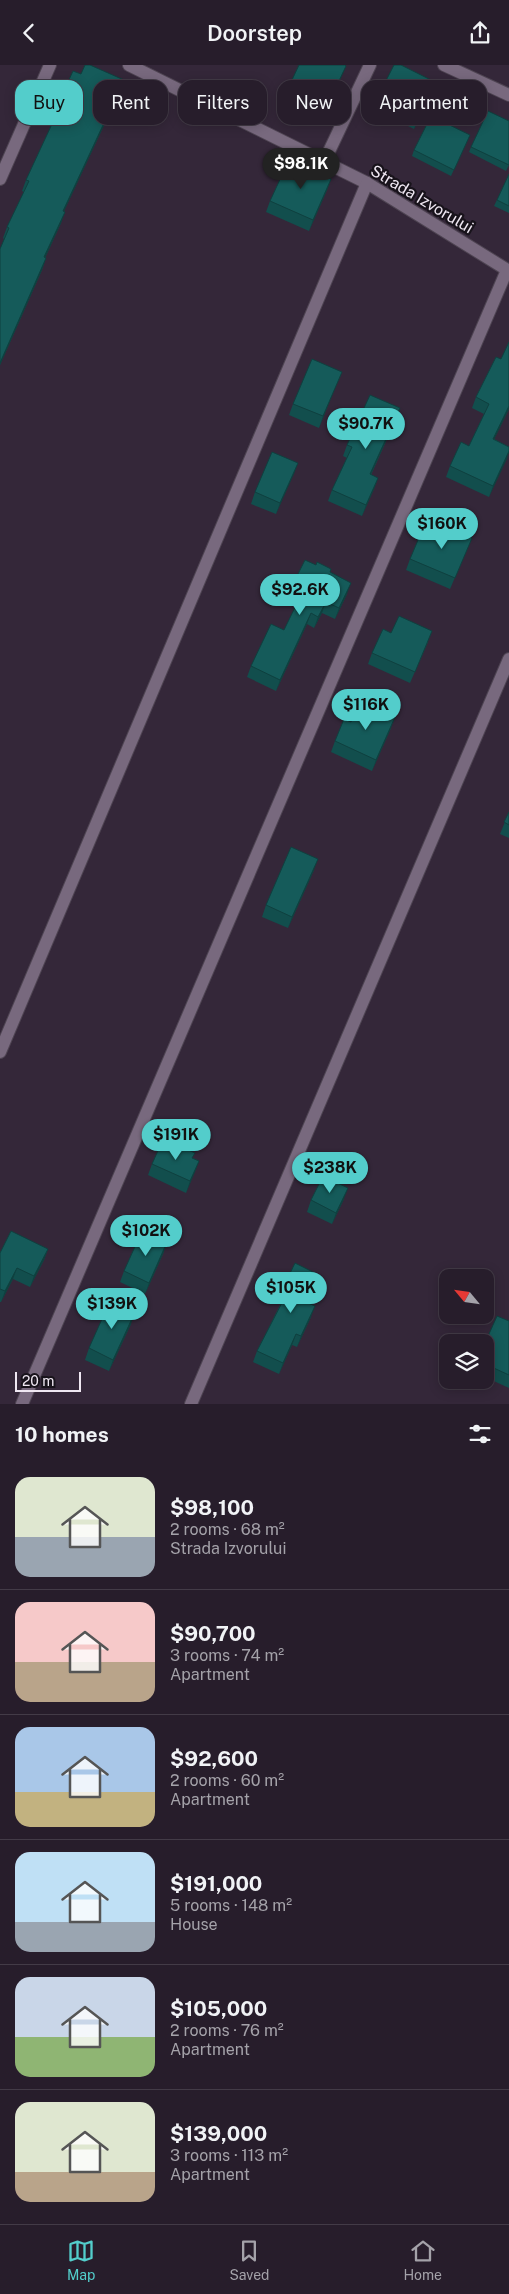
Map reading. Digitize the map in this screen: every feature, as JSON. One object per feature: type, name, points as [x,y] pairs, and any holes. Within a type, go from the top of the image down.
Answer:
[{"type":"street","points":[[0,179],[50,65]]},
{"type":"street","name":"Strada Izvorului","points":[[129,65],[367,183],[508,270]]},
{"type":"street","points":[[324,162],[370,65]]},
{"type":"street","points":[[444,65],[509,95]]},
{"type":"street","points":[[0,1052],[367,183]]},
{"type":"street","points":[[22,1404],[508,270]]},
{"type":"street","points":[[191,1404],[509,659]]},
{"type":"building","points":[[85,65],[90,65],[124,80],[93,80],[93,125],[103,125],[63,211],[65,212],[44,257],[46,258],[0,363],[0,249],[9,228],[7,227],[29,181],[26,180],[51,125],[83,125],[83,80],[69,80],[73,71],[81,74]]},
{"type":"building","points":[[299,65],[346,66],[339,80],[292,80]]},
{"type":"building","points":[[394,65],[401,65],[431,80],[386,80]]},
{"type":"building","points":[[488,111],[509,121],[509,165],[471,147],[481,125],[487,125]]},
{"type":"building","points":[[426,125],[449,125],[470,135],[454,170],[414,150]]},
{"type":"building","points":[[289,160],[331,179],[313,220],[270,201]]},
{"type":"building","points":[[509,174],[509,206],[497,200]]},
{"type":"building","points":[[509,342],[509,406],[493,439],[509,447],[509,451],[493,486],[450,466],[461,442],[469,446],[489,404],[476,397],[496,357],[501,359]]},
{"type":"building","points":[[312,359],[342,372],[323,416],[293,404]]},
{"type":"building","points":[[370,395],[400,408],[370,474],[378,478],[366,505],[332,490],[352,447],[347,445]]},
{"type":"building","points":[[272,452],[298,463],[280,503],[255,492]]},
{"type":"building","points":[[435,522],[472,538],[455,578],[410,559],[421,533],[429,537]]},
{"type":"building","points":[[305,560],[316,565],[317,562],[331,569],[330,572],[351,583],[339,608],[326,602],[318,617],[311,613],[280,680],[251,666],[271,624],[284,630],[302,593],[291,588]]},
{"type":"building","points":[[399,616],[432,631],[415,672],[372,653],[383,629],[391,633]]},
{"type":"building","points":[[360,702],[395,717],[376,760],[335,741],[344,719],[351,722]]},
{"type":"building","points":[[509,812],[509,825],[504,822]]},
{"type":"building","points":[[291,847],[318,859],[292,917],[266,905]]},
{"type":"building","points":[[173,1143],[195,1153],[192,1158],[199,1161],[190,1181],[152,1164],[161,1144],[170,1149]]},
{"type":"building","points":[[323,1176],[348,1188],[336,1213],[311,1200]]},
{"type":"building","points":[[11,1231],[48,1249],[34,1276],[17,1268],[5,1291],[0,1289],[0,1253]]},
{"type":"building","points":[[142,1231],[167,1242],[149,1283],[124,1271]]},
{"type":"building","points":[[295,1263],[321,1276],[308,1303],[315,1306],[301,1336],[296,1334],[283,1363],[257,1351],[287,1293],[282,1290]]},
{"type":"building","points":[[110,1301],[135,1312],[113,1360],[89,1348]]},
{"type":"building","points":[[497,1316],[509,1321],[509,1375],[494,1368],[494,1334],[489,1334]]}]
